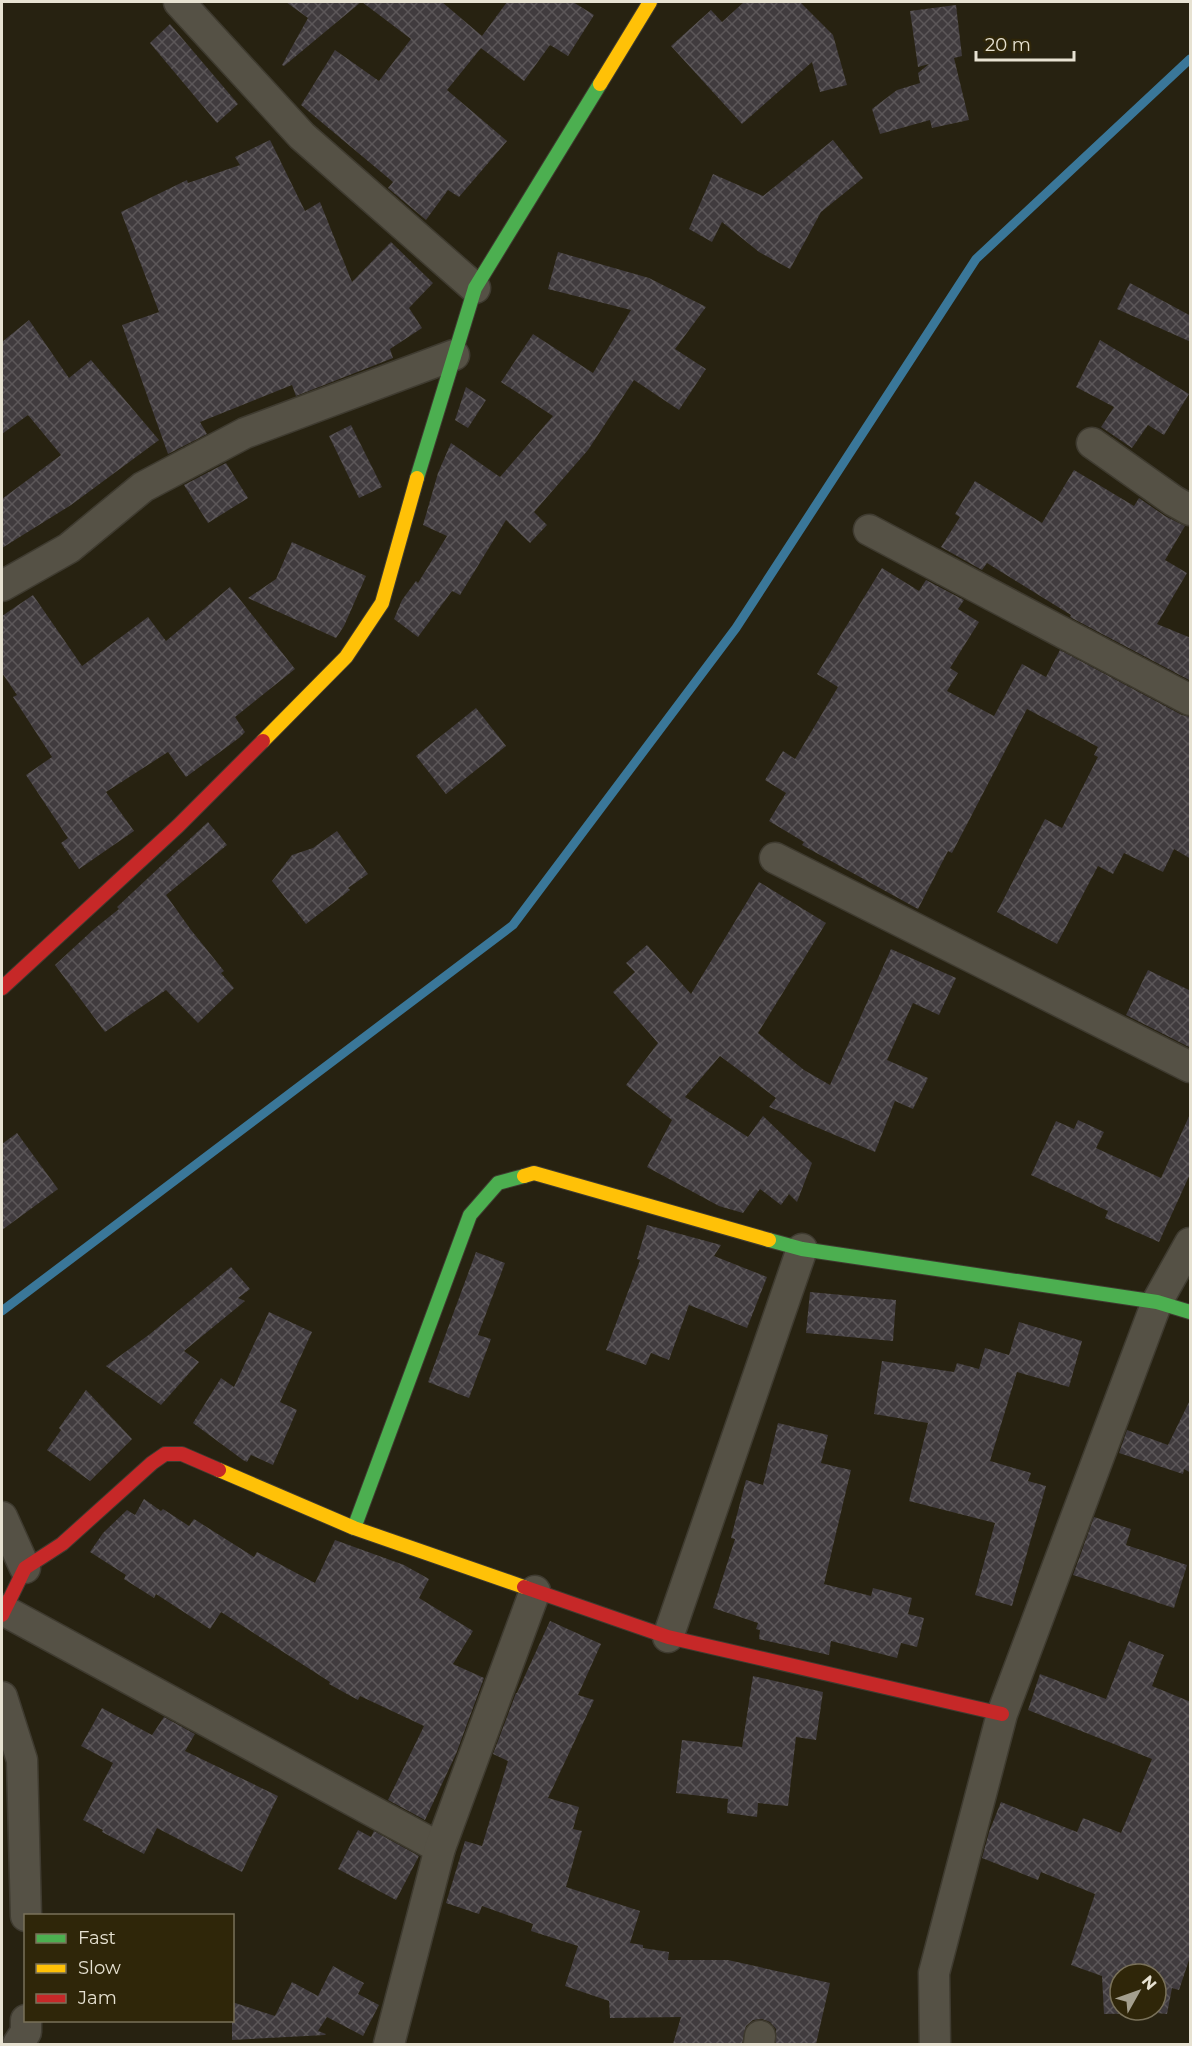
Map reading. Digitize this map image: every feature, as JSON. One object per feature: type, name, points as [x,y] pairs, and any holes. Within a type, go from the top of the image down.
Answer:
[{"type":"street","points":[[179,2],[302,136],[475,288]]},
{"type":"street","points":[[2,988],[178,826],[346,657],[382,603],[396,548],[475,288],[650,2]]},
{"type":"street","points":[[2,586],[69,548],[143,487],[245,433],[454,355]]},
{"type":"street","points":[[1092,443],[1174,501],[1191,510]]},
{"type":"street","points":[[869,530],[1191,700]]},
{"type":"street","points":[[775,858],[1191,1067]]},
{"type":"street","points":[[354,1528],[470,1215],[498,1183],[534,1173],[802,1248],[1157,1302],[1191,1312]]},
{"type":"street","points":[[935,2044],[934,1973],[1002,1714],[1157,1302],[1191,1243]]},
{"type":"street","points":[[668,1637],[802,1248]]},
{"type":"street","points":[[440,1848],[2,1613],[25,1568],[62,1544],[152,1463],[165,1454],[182,1454],[354,1528],[668,1637],[1002,1714]]},
{"type":"street","points":[[2,1517],[25,1568]]},
{"type":"street","points":[[389,2044],[440,1848],[535,1591]]},
{"type":"street","points":[[2,1697],[22,1760],[26,1914]]},
{"type":"building","points":[[286,2],[361,2],[284,66],[282,65],[308,18]]},
{"type":"building","points":[[362,2],[442,2],[482,36],[507,2],[573,2],[594,15],[568,56],[550,45],[524,81],[481,48],[447,90],[507,141],[459,197],[448,190],[426,220],[388,188],[393,182],[301,105],[335,50],[379,81],[411,39]]},
{"type":"building","points":[[744,2],[800,2],[833,35],[847,85],[820,92],[812,62],[742,124],[671,46],[711,10],[722,22]]},
{"type":"building","points":[[956,5],[962,56],[954,58],[969,120],[932,128],[930,120],[880,134],[872,109],[897,90],[920,83],[918,73],[929,64],[918,67],[910,11]]},
{"type":"building","points":[[170,24],[238,104],[217,123],[150,43]]},
{"type":"building","points":[[270,140],[305,211],[320,202],[352,282],[391,242],[433,283],[409,308],[422,328],[390,349],[393,358],[296,396],[292,385],[200,422],[207,434],[168,454],[122,325],[159,312],[121,212],[187,180],[188,183],[240,165],[235,157]]},
{"type":"building","points":[[833,140],[863,178],[821,212],[790,269],[759,252],[722,222],[712,242],[689,229],[713,174],[763,196]]},
{"type":"building","points":[[558,252],[649,278],[706,307],[675,349],[706,369],[679,410],[634,380],[588,450],[534,512],[547,525],[530,543],[506,520],[460,595],[452,591],[418,637],[394,619],[402,600],[416,581],[418,583],[447,536],[423,525],[438,473],[451,443],[500,477],[553,416],[501,382],[533,334],[593,373],[631,310],[548,289]]},
{"type":"building","points":[[1130,283],[1191,316],[1191,342],[1117,309]]},
{"type":"building","points":[[29,320],[69,378],[91,360],[159,440],[71,505],[2,548],[2,499],[61,455],[28,415],[2,434],[2,342]]},
{"type":"building","points":[[1100,340],[1189,394],[1164,435],[1148,425],[1132,448],[1101,427],[1114,407],[1076,387]]},
{"type":"building","points":[[466,387],[486,400],[468,428],[455,420]]},
{"type":"building","points":[[351,425],[382,487],[359,498],[329,436]]},
{"type":"building","points":[[226,463],[248,498],[208,523],[184,485]]},
{"type":"building","points":[[1074,470],[1134,506],[1139,498],[1165,516],[1185,526],[1165,560],[1187,573],[1157,624],[1191,638],[1191,681],[1070,617],[1071,615],[987,563],[982,570],[941,547],[960,517],[955,514],[975,481],[1042,523]]},
{"type":"building","points":[[292,542],[366,576],[344,626],[336,638],[248,598],[276,579]]},
{"type":"building","points":[[882,568],[919,591],[926,580],[964,600],[958,609],[979,622],[950,668],[958,673],[947,691],[994,716],[1022,664],[1046,677],[1060,650],[1182,715],[1191,717],[1191,859],[1174,849],[1163,872],[1124,853],[1113,874],[1098,866],[1057,944],[997,912],[1045,819],[1062,828],[1098,757],[1094,755],[1098,747],[1027,709],[952,853],[948,851],[918,909],[802,845],[804,842],[769,821],[786,793],[765,780],[783,751],[795,759],[838,687],[817,674]]},
{"type":"building","points":[[230,587],[295,669],[235,717],[245,732],[239,738],[186,777],[168,752],[106,792],[134,831],[79,869],[61,843],[68,838],[26,775],[52,757],[13,697],[17,695],[2,673],[2,616],[33,595],[82,666],[148,617],[166,641]]},
{"type":"building","points":[[476,708],[506,746],[446,794],[416,756]]},
{"type":"building","points":[[208,822],[227,845],[166,895],[224,971],[221,973],[234,988],[198,1023],[166,990],[105,1032],[55,965],[119,909],[117,907]]},
{"type":"building","points":[[337,831],[368,874],[306,924],[272,881],[292,855],[313,848]]},
{"type":"building","points":[[759,882],[826,923],[758,1033],[804,1070],[830,1085],[891,949],[956,978],[939,1015],[913,1003],[887,1060],[928,1078],[913,1109],[895,1101],[875,1152],[769,1107],[776,1098],[720,1056],[685,1097],[748,1137],[763,1116],[812,1163],[797,1202],[789,1194],[781,1205],[760,1189],[743,1213],[719,1206],[647,1167],[672,1120],[626,1085],[658,1043],[613,992],[635,972],[626,963],[647,945],[691,994]]},
{"type":"building","points":[[1148,970],[1191,991],[1191,1048],[1126,1015]]},
{"type":"building","points":[[1191,1112],[1191,1172],[1159,1242],[1105,1218],[1108,1211],[1031,1175],[1056,1121],[1074,1129],[1078,1120],[1104,1132],[1096,1148],[1161,1178]]},
{"type":"building","points":[[17,1133],[58,1189],[2,1230],[2,1144]]},
{"type":"building","points":[[647,1225],[721,1245],[714,1256],[767,1277],[747,1328],[689,1305],[669,1360],[651,1353],[646,1365],[606,1350],[640,1260],[637,1259]]},
{"type":"building","points":[[476,1252],[505,1263],[478,1335],[491,1339],[469,1398],[428,1382]]},
{"type":"building","points":[[231,1267],[250,1289],[238,1298],[245,1301],[184,1351],[199,1362],[161,1405],[106,1366],[150,1334]]},
{"type":"building","points":[[810,1292],[896,1300],[893,1341],[806,1333]]},
{"type":"building","points":[[269,1312],[312,1332],[280,1402],[297,1410],[273,1465],[251,1455],[247,1462],[243,1460],[193,1423],[221,1378],[234,1387]]},
{"type":"building","points":[[1019,1322],[1082,1341],[1069,1387],[1017,1372],[990,1461],[1031,1473],[1028,1481],[1046,1486],[1012,1606],[975,1595],[995,1523],[909,1501],[928,1423],[874,1414],[882,1361],[954,1372],[957,1363],[979,1369],[985,1348],[1009,1355]]},
{"type":"building","points":[[86,1390],[132,1439],[90,1481],[47,1450],[61,1430],[59,1428]]},
{"type":"building","points":[[1191,1398],[1191,1473],[1184,1469],[1183,1474],[1119,1453],[1127,1430],[1168,1445]]},
{"type":"building","points":[[778,1423],[828,1435],[821,1463],[851,1470],[824,1584],[871,1596],[873,1588],[912,1598],[908,1614],[924,1618],[917,1647],[901,1643],[897,1658],[831,1641],[829,1655],[759,1639],[760,1630],[756,1629],[758,1623],[713,1608],[735,1539],[731,1538],[746,1480],[763,1485]]},
{"type":"building","points":[[144,1499],[189,1526],[194,1519],[254,1557],[257,1552],[315,1583],[335,1540],[404,1565],[429,1579],[419,1598],[473,1631],[453,1664],[484,1678],[456,1754],[425,1820],[388,1800],[424,1726],[360,1696],[358,1700],[329,1684],[330,1682],[221,1612],[210,1629],[156,1594],[154,1598],[124,1579],[126,1575],[90,1552],[103,1533],[127,1510],[135,1515]]},
{"type":"building","points":[[1094,1517],[1131,1529],[1126,1545],[1187,1565],[1174,1608],[1073,1575]]},
{"type":"building","points":[[550,1621],[601,1644],[578,1695],[594,1700],[548,1798],[579,1807],[573,1829],[582,1831],[566,1887],[640,1911],[630,1943],[643,1945],[643,1948],[669,1952],[668,1960],[728,1960],[830,1983],[816,2044],[776,2044],[776,2029],[770,2022],[762,2019],[753,2020],[746,2026],[742,2044],[673,2044],[681,2017],[610,2018],[609,2001],[565,1986],[578,1946],[531,1931],[533,1924],[482,1906],[479,1914],[446,1903],[465,1841],[482,1846],[508,1761],[493,1754],[516,1693]]},
{"type":"building","points":[[1129,1641],[1164,1655],[1152,1686],[1191,1702],[1191,1954],[1179,1990],[1172,1988],[1168,2009],[1168,1962],[1108,1962],[1108,2014],[1104,2014],[1102,1976],[1071,1965],[1095,1894],[1041,1872],[1038,1880],[982,1858],[1001,1802],[1077,1832],[1083,1818],[1121,1833],[1152,1759],[1028,1710],[1040,1674],[1106,1699]]},
{"type":"building","points":[[753,1676],[823,1692],[816,1740],[796,1737],[788,1806],[758,1803],[757,1817],[727,1813],[728,1799],[676,1793],[682,1740],[742,1747]]},
{"type":"building","points":[[102,1708],[152,1735],[164,1717],[195,1734],[185,1751],[278,1796],[242,1872],[157,1828],[144,1854],[83,1820],[113,1763],[81,1746]]},
{"type":"building","points":[[358,1830],[371,1837],[374,1831],[419,1856],[396,1900],[338,1869]]},
{"type":"building","points":[[333,1966],[364,1983],[358,1994],[379,2005],[363,2036],[327,2017],[318,2031],[325,2035],[232,2040],[234,2003],[275,2016],[292,1982],[318,1996]]},
{"type":"waterway","points":[[2,1311],[513,925],[736,628],[976,259],[1190,59]]},
{"type":"traffic: fast","points":[[417,478],[475,288],[600,84]]},
{"type":"traffic: fast","points":[[354,1528],[470,1215],[498,1183],[524,1176]]},
{"type":"traffic: fast","points":[[769,1240],[802,1249],[1157,1302],[1190,1312]]},
{"type":"traffic: slow","points":[[600,84],[650,2]]},
{"type":"traffic: slow","points":[[263,741],[346,657],[382,603],[417,478]]},
{"type":"traffic: slow","points":[[524,1176],[534,1173],[769,1240]]},
{"type":"traffic: slow","points":[[219,1470],[354,1528],[524,1587]]},
{"type":"traffic: jam","points":[[2,988],[178,826],[263,741]]},
{"type":"traffic: jam","points":[[2,1615],[25,1568],[62,1544],[165,1454],[182,1454],[219,1470]]},
{"type":"traffic: jam","points":[[524,1587],[668,1637],[1002,1714]]}]
